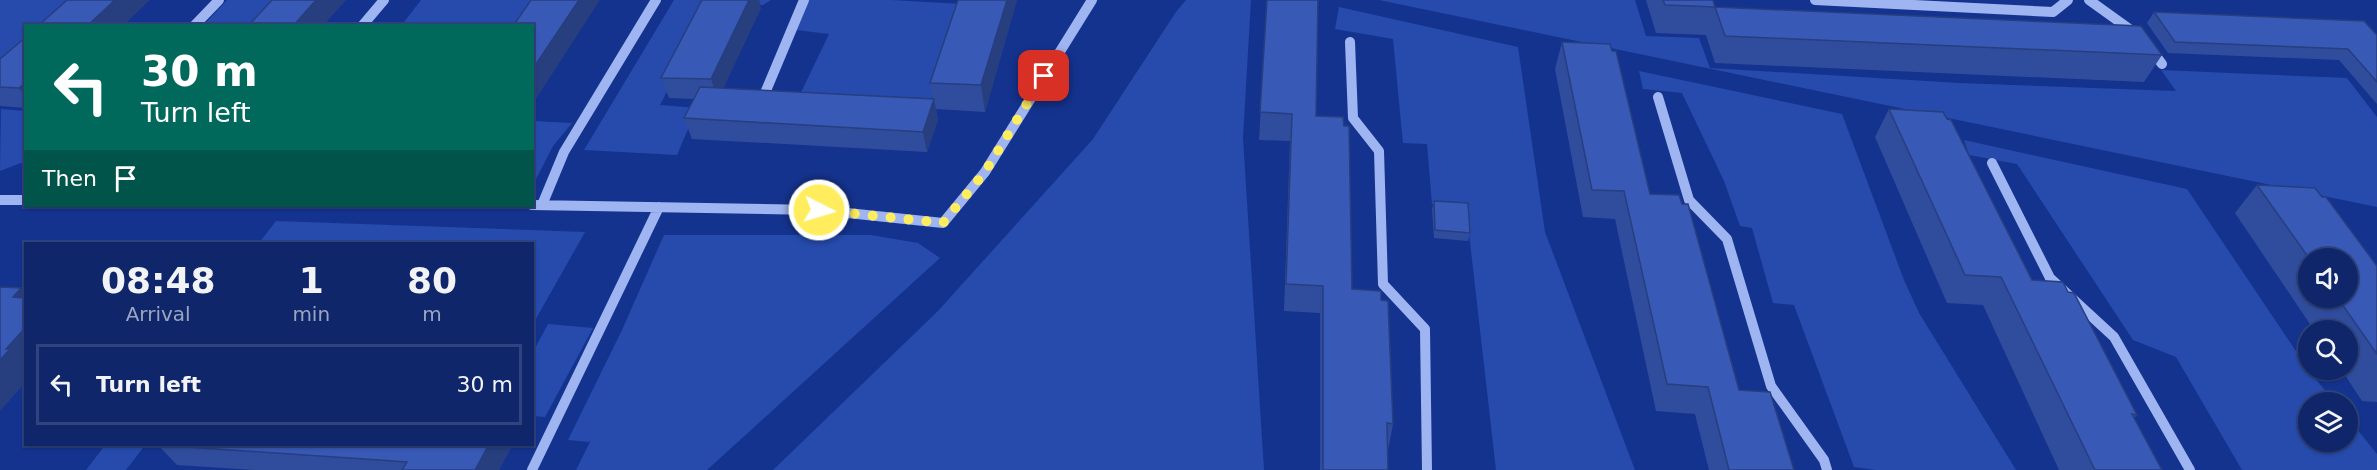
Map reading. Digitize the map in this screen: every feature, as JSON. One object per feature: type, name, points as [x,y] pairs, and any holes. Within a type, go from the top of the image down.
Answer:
[{"type":"street","points":[[196,24],[219,0]]},
{"type":"street","points":[[364,24],[384,0]]},
{"type":"street","points":[[656,0],[564,152],[537,205],[819,210],[943,223],[985,172],[1092,0]]},
{"type":"street","points":[[765,93],[804,0]]},
{"type":"street","points":[[1815,0],[2053,12],[2068,0]]},
{"type":"street","points":[[2089,0],[2141,37],[2162,64]]},
{"type":"street","points":[[1350,42],[1353,118],[1379,151],[1383,284],[1425,329],[1427,470]]},
{"type":"street","points":[[1658,97],[1689,200],[1727,239],[1771,386],[1824,460],[1827,470]]},
{"type":"street","points":[[1992,163],[2050,278],[2114,337],[2190,470]]},
{"type":"street","points":[[0,200],[24,200]]},
{"type":"street","points":[[531,470],[659,207]]},
{"type":"shaded area","points":[[0,0],[83,0],[55,24],[24,24],[24,51],[0,72]]},
{"type":"shaded area","points":[[227,0],[281,0],[258,24],[205,24]]},
{"type":"shaded area","points":[[421,0],[541,0],[524,24],[403,24]]},
{"type":"shaded area","points":[[674,0],[771,0],[763,5],[712,3],[660,105],[697,108],[677,155],[584,150]]},
{"type":"shaded area","points":[[808,0],[891,0],[962,4],[928,112],[795,105],[829,34],[796,30]]},
{"type":"shaded area","points":[[1186,0],[1251,0],[1243,138],[1264,470],[773,470],[938,311],[1093,139]]},
{"type":"shaded area","points":[[1379,0],[1635,0],[1646,36],[1699,38],[1710,68],[1959,83],[2176,91],[2161,70],[2347,78],[2377,117],[2377,207]]},
{"type":"shaded area","points":[[1339,7],[1518,47],[1545,232],[1635,470],[1496,470],[1466,207],[1432,204],[1427,144],[1403,143],[1393,39],[1335,29]]},
{"type":"shaded area","points":[[1639,71],[1842,114],[1904,280],[1919,313],[2016,470],[1876,470],[1854,467],[1794,305],[1773,303],[1752,228],[1740,226],[1724,181],[1682,93],[1643,89]]},
{"type":"shaded area","points":[[1,109],[24,111],[24,162],[0,171]]},
{"type":"shaded area","points":[[534,121],[572,123],[553,146],[534,183]]},
{"type":"shaded area","points":[[1964,140],[2187,189],[2298,354],[2298,380],[2317,380],[2326,392],[2298,392],[2298,452],[2358,452],[2358,430],[2377,454],[2377,470],[2242,470],[2176,357],[2133,340],[2017,164],[1969,155]]},
{"type":"shaded area","points":[[276,221],[585,232],[534,322],[534,242],[260,242]]},
{"type":"shaded area","points":[[664,235],[871,235],[918,243],[940,258],[707,470],[576,470],[590,442],[568,440],[622,330]]},
{"type":"shaded area","points":[[548,324],[593,328],[545,417],[534,416],[534,350]]},
{"type":"shaded area","points":[[104,446],[144,446],[126,470],[86,470]]},
{"type":"building","points":[[67,0],[115,0],[89,24],[40,24]]},
{"type":"building","points":[[272,0],[316,0],[295,24],[250,24]]},
{"type":"building","points":[[531,0],[579,0],[534,67],[534,24],[514,24]]},
{"type":"building","points":[[702,0],[749,0],[711,79],[661,78]]},
{"type":"building","points":[[958,0],[1007,0],[981,85],[930,83]]},
{"type":"building","points":[[1267,0],[1318,0],[1316,116],[1343,117],[1344,126],[1349,126],[1352,289],[1381,291],[1381,300],[1388,301],[1393,424],[1387,423],[1388,470],[1323,470],[1323,286],[1286,284],[1292,114],[1260,112]]},
{"type":"building","points":[[1663,0],[1713,0],[1715,7],[1665,5]]},
{"type":"building","points":[[1715,7],[2141,26],[2162,55],[1725,36]]},
{"type":"building","points":[[2154,12],[2364,21],[2377,35],[2377,82],[2348,49],[2175,42]]},
{"type":"building","points":[[24,39],[24,84],[19,88],[0,87],[0,59]]},
{"type":"building","points":[[1562,42],[1610,44],[1612,51],[1616,51],[1650,194],[1679,195],[1682,204],[1688,204],[1739,390],[1770,392],[1794,470],[1729,470],[1708,387],[1667,384],[1624,191],[1592,190]]},
{"type":"building","points":[[700,87],[934,99],[923,132],[684,118]]},
{"type":"building","points":[[1889,109],[1943,112],[1947,119],[1951,120],[2032,280],[2063,282],[2068,292],[2074,293],[2137,415],[2132,414],[2162,470],[2095,470],[2001,277],[1965,275]]},
{"type":"building","points":[[2257,185],[2315,188],[2322,197],[2326,197],[2377,266],[2377,354],[2358,327],[2358,320],[2353,320],[2345,308],[2358,308],[2358,248],[2302,248]]},
{"type":"building","points":[[1434,201],[1468,203],[1470,233],[1435,230]]},
{"type":"building","points":[[0,287],[21,288],[13,297],[24,298],[24,329],[6,349],[10,349],[0,360]]},
{"type":"building","points":[[173,446],[488,446],[475,470],[402,470],[407,462]]},
{"type":"route","points":[[819,210],[943,223],[985,172],[1044,76]]}]
